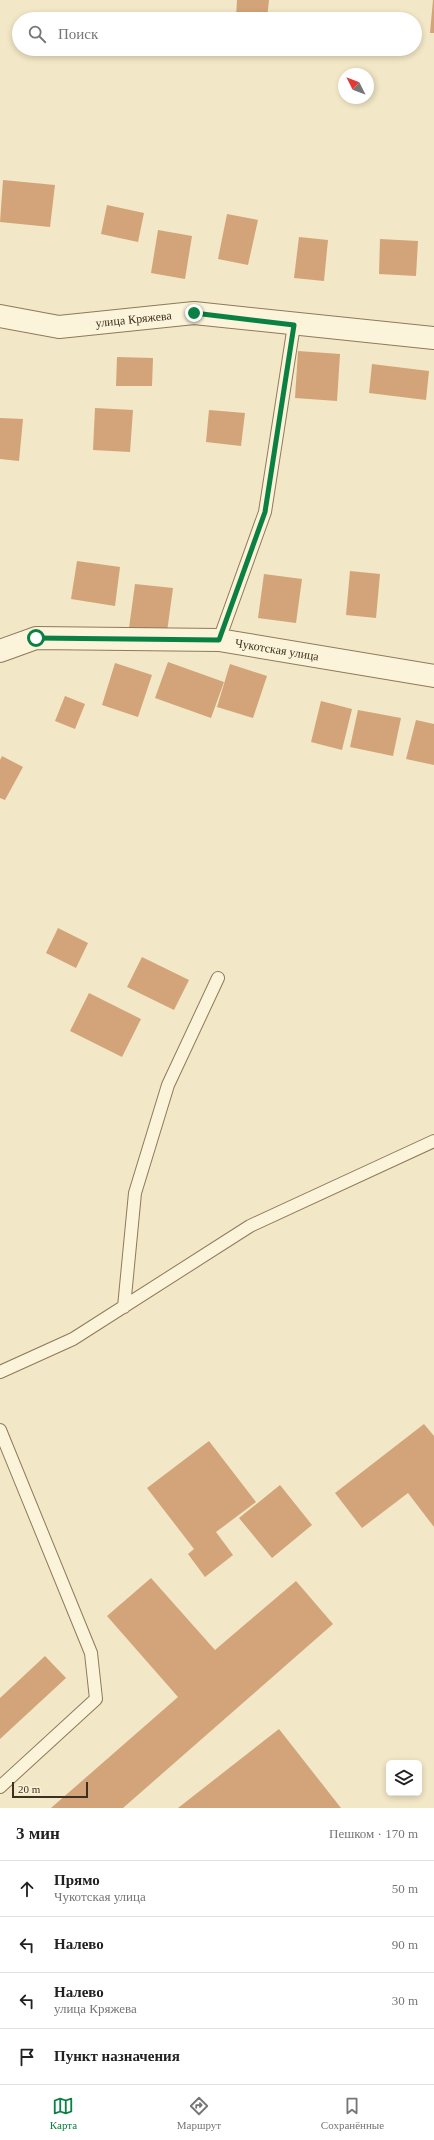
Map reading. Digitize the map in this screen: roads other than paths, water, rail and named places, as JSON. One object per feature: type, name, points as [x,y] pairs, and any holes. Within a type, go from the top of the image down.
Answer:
[{"type":"street","name":"улица Кряжева","points":[[0,316],[59,327],[194,313],[294,325],[434,338]]},
{"type":"street","name":"Чукотская улица","points":[[0,651],[36,638],[219,640],[434,676]]},
{"type":"lane","points":[[219,640],[265,512],[294,325]]},
{"type":"lane","points":[[124,1307],[135,1192],[168,1085],[218,978]]},
{"type":"lane","points":[[0,1372],[73,1339],[250,1226],[434,1142]]},
{"type":"lane","points":[[0,1430],[91,1653],[96,1699],[0,1787]]}]
